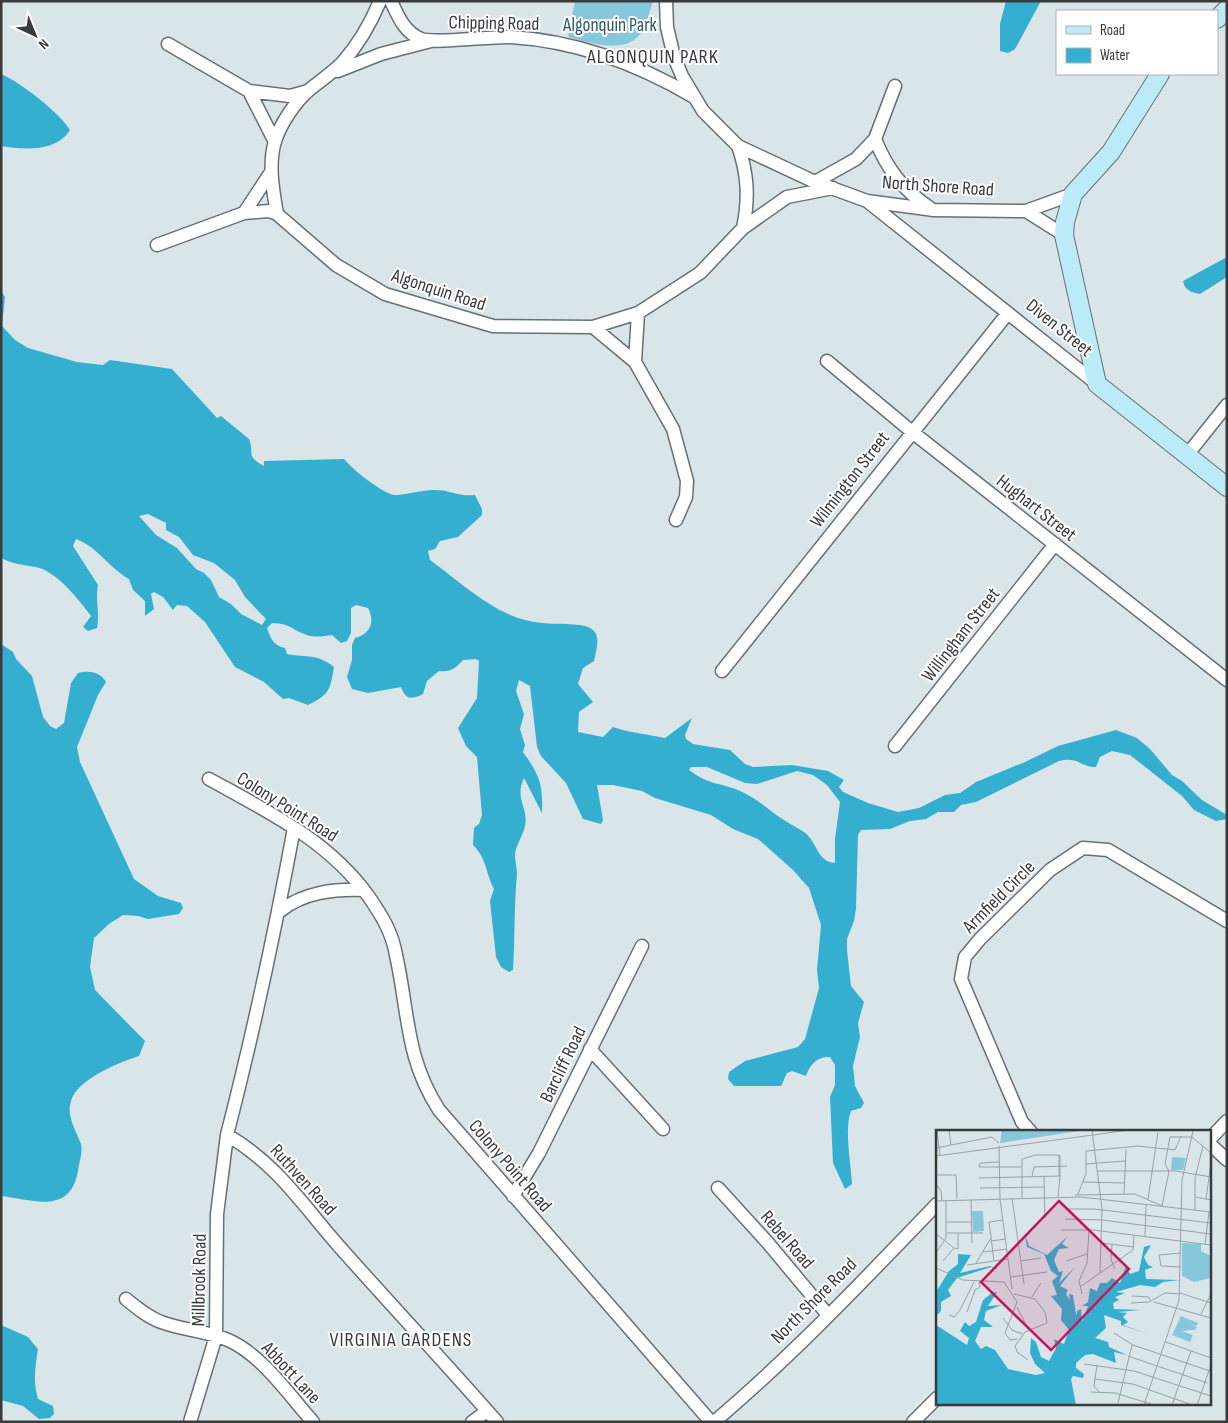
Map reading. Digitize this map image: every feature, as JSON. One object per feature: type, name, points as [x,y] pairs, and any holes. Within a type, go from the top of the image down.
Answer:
[{"type":"street","points":[[157,245],[244,213],[269,211],[277,214],[271,172],[275,142],[285,120],[308,91],[350,54],[366,33],[380,1]]},
{"type":"street","name":"Chipping Road","points":[[391,1],[402,24],[420,39],[511,37],[568,45],[600,54],[642,70],[694,97]]},
{"type":"street","name":"North Shore Road","points":[[666,1],[667,27],[674,57],[703,111],[738,146],[815,182],[867,201],[934,210],[1026,210],[1073,194],[1111,152],[1159,75]]},
{"type":"street","points":[[1218,18],[1227,9]]},
{"type":"street","name":"Chipping Road","points":[[327,76],[381,54],[433,40]]},
{"type":"street","points":[[168,44],[249,91],[290,96],[308,91]]},
{"type":"street","points":[[815,182],[856,159],[876,139],[895,86]]},
{"type":"street","points":[[249,91],[275,142]]},
{"type":"street","points":[[876,139],[882,156],[899,182],[918,200],[934,210]]},
{"type":"street","points":[[738,146],[746,176],[748,196],[743,228]]},
{"type":"street","points":[[244,213],[271,172]]},
{"type":"street","name":"Algonquin Road","points":[[277,214],[336,266],[385,294],[493,326],[593,327],[638,313],[700,273],[743,228],[788,198],[832,188]]},
{"type":"street","points":[[1073,194],[1065,222],[1064,235],[1097,384]]},
{"type":"street","name":"Diven Street","points":[[867,201],[1227,486]]},
{"type":"street","points":[[1026,210],[1064,235]]},
{"type":"street","points":[[635,362],[638,313]]},
{"type":"street","name":"Wilmington Street","points":[[722,671],[911,432],[1008,313]]},
{"type":"street","points":[[593,327],[635,362],[673,430],[687,481],[686,497],[676,520]]},
{"type":"street","name":"Hughart Street","points":[[827,361],[911,432],[1227,680]]},
{"type":"street","points":[[1187,456],[1227,405]]},
{"type":"street","name":"Willingham Street","points":[[894,746],[1055,544]]},
{"type":"street","name":"Colony Point Road","points":[[209,780],[294,828],[337,859],[364,890],[386,921],[393,940],[408,1034],[421,1078],[439,1110],[713,1422]]},
{"type":"street","points":[[227,1135],[248,1054],[280,911],[294,828]]},
{"type":"street","name":"Armfield Circle","points":[[1029,1130],[1022,1122],[962,979],[965,957],[980,940],[1050,870],[1083,848],[1108,850],[1227,921]]},
{"type":"street","points":[[280,911],[296,900],[310,895],[344,890],[364,890]]},
{"type":"street","name":"Barcliff Road","points":[[513,1196],[539,1153],[642,946]]},
{"type":"street","points":[[590,1049],[663,1129]]},
{"type":"street","points":[[1210,1141],[1227,1121]]},
{"type":"street","name":"Millbrook Road","points":[[190,1422],[216,1336],[217,1214],[227,1135]]},
{"type":"street","name":"Ruthven Road","points":[[227,1135],[250,1148],[278,1174],[343,1251],[497,1422]]},
{"type":"street","points":[[1210,1143],[1227,1160]]},
{"type":"street","name":"Rebel Road","points":[[718,1188],[768,1243],[828,1315]]},
{"type":"street","name":"North Shore Road","points":[[713,1422],[755,1387],[936,1205]]},
{"type":"street","name":"Abbott Lane","points":[[126,1299],[140,1310],[163,1323],[216,1336],[243,1348],[255,1358],[313,1422]]},
{"type":"street","points":[[913,1422],[936,1399]]},
{"type":"street","points":[[472,1422],[487,1410]]},
{"type":"green space","name":"Algonquin Park","points":[[575,1],[653,1],[644,28],[638,37],[620,45],[609,46],[568,37]]},
{"type":"water","points":[[1006,1],[1041,1],[1015,49],[1008,53],[1000,51],[1000,24]]},
{"type":"water","points":[[1,74],[28,90],[65,123],[70,130],[64,137],[48,146],[39,148],[1,146]]},
{"type":"water","points":[[1227,257],[1227,277],[1200,294],[1191,292],[1185,287],[1183,281]]},
{"type":"water","points":[[1,291],[5,297],[2,326],[15,340],[28,348],[77,362],[103,365],[110,360],[172,369],[217,418],[221,416],[249,439],[252,457],[264,466],[264,461],[344,459],[368,480],[382,490],[394,495],[433,490],[475,495],[482,509],[482,515],[458,537],[440,541],[435,549],[428,551],[430,560],[487,603],[512,616],[538,623],[580,625],[596,633],[597,642],[594,661],[583,668],[578,684],[593,702],[579,712],[578,732],[603,737],[613,727],[665,738],[692,718],[685,735],[686,739],[693,744],[730,750],[745,764],[753,767],[792,765],[828,771],[844,780],[839,787],[843,792],[868,803],[898,812],[919,808],[945,795],[960,793],[976,782],[1058,746],[1116,730],[1137,738],[1150,749],[1172,775],[1182,781],[1202,800],[1227,815],[1227,819],[1216,821],[1194,810],[1182,796],[1130,755],[1112,751],[1100,757],[1096,767],[1071,760],[1059,761],[976,802],[961,805],[954,812],[938,812],[926,819],[910,821],[890,829],[861,830],[858,835],[856,909],[854,921],[847,939],[847,950],[851,986],[864,1002],[858,1023],[860,1037],[853,1066],[855,1086],[864,1103],[861,1108],[851,1111],[849,1118],[848,1137],[852,1184],[845,1189],[833,1163],[830,1097],[835,1085],[835,1065],[830,1057],[818,1059],[806,1076],[792,1071],[787,1073],[781,1086],[734,1086],[728,1079],[729,1072],[745,1061],[798,1047],[805,1039],[819,988],[817,970],[821,925],[809,888],[793,870],[758,839],[733,829],[711,815],[655,798],[642,791],[613,785],[597,785],[603,820],[601,824],[583,819],[566,783],[541,756],[537,747],[530,686],[519,680],[516,691],[524,714],[520,729],[525,745],[523,752],[537,774],[541,787],[542,813],[524,778],[520,792],[526,820],[515,855],[517,874],[514,958],[513,970],[509,972],[501,967],[496,957],[490,901],[494,889],[481,855],[473,845],[474,828],[479,824],[482,815],[477,757],[466,746],[458,728],[477,698],[479,661],[476,659],[463,660],[452,669],[439,671],[427,681],[423,694],[412,698],[407,697],[401,687],[368,693],[352,689],[347,677],[352,660],[352,645],[355,638],[365,633],[370,626],[371,618],[368,608],[356,605],[351,608],[351,633],[347,641],[341,643],[332,635],[310,636],[288,626],[272,623],[267,628],[270,635],[275,643],[285,648],[287,654],[317,658],[334,667],[328,690],[321,698],[308,705],[289,698],[283,699],[264,682],[235,667],[205,622],[187,606],[177,605],[173,610],[163,597],[154,592],[151,594],[154,609],[145,616],[145,601],[133,590],[129,579],[91,547],[76,539],[73,546],[98,585],[97,628],[88,631],[83,627],[91,616],[74,594],[59,580],[43,569],[14,563],[1,558]],"holes":[[[148,514],[166,523],[166,530],[179,537],[193,555],[214,563],[235,580],[245,597],[266,619],[262,625],[241,614],[231,604],[219,597],[211,580],[204,573],[196,569],[177,548],[156,535],[139,516]],[[691,767],[707,767],[745,783],[757,784],[797,771],[813,775],[827,785],[840,802],[835,839],[835,863],[824,859],[812,840],[804,832],[779,817],[755,799],[738,790],[702,778],[689,770]]]},
{"type":"water","points":[[1,644],[13,652],[16,659],[32,676],[43,717],[50,726],[56,729],[64,723],[71,683],[78,673],[94,673],[104,679],[106,682],[98,695],[77,747],[80,762],[134,879],[158,896],[181,903],[183,908],[179,914],[148,919],[123,915],[109,924],[94,938],[90,967],[95,990],[145,1041],[139,1056],[121,1062],[100,1073],[81,1086],[75,1093],[71,1101],[70,1112],[72,1123],[81,1144],[78,1171],[74,1185],[67,1194],[49,1202],[1,1196]]},
{"type":"water","points":[[1,1325],[28,1337],[38,1349],[35,1375],[36,1393],[38,1399],[53,1406],[54,1414],[50,1418],[39,1419],[23,1406],[1,1400]]},
{"type":"district","name":"ALGONQUIN PARK","points":[[653,56]]},
{"type":"district","name":"VIRGINIA GARDENS","points":[[401,1339]]}]
